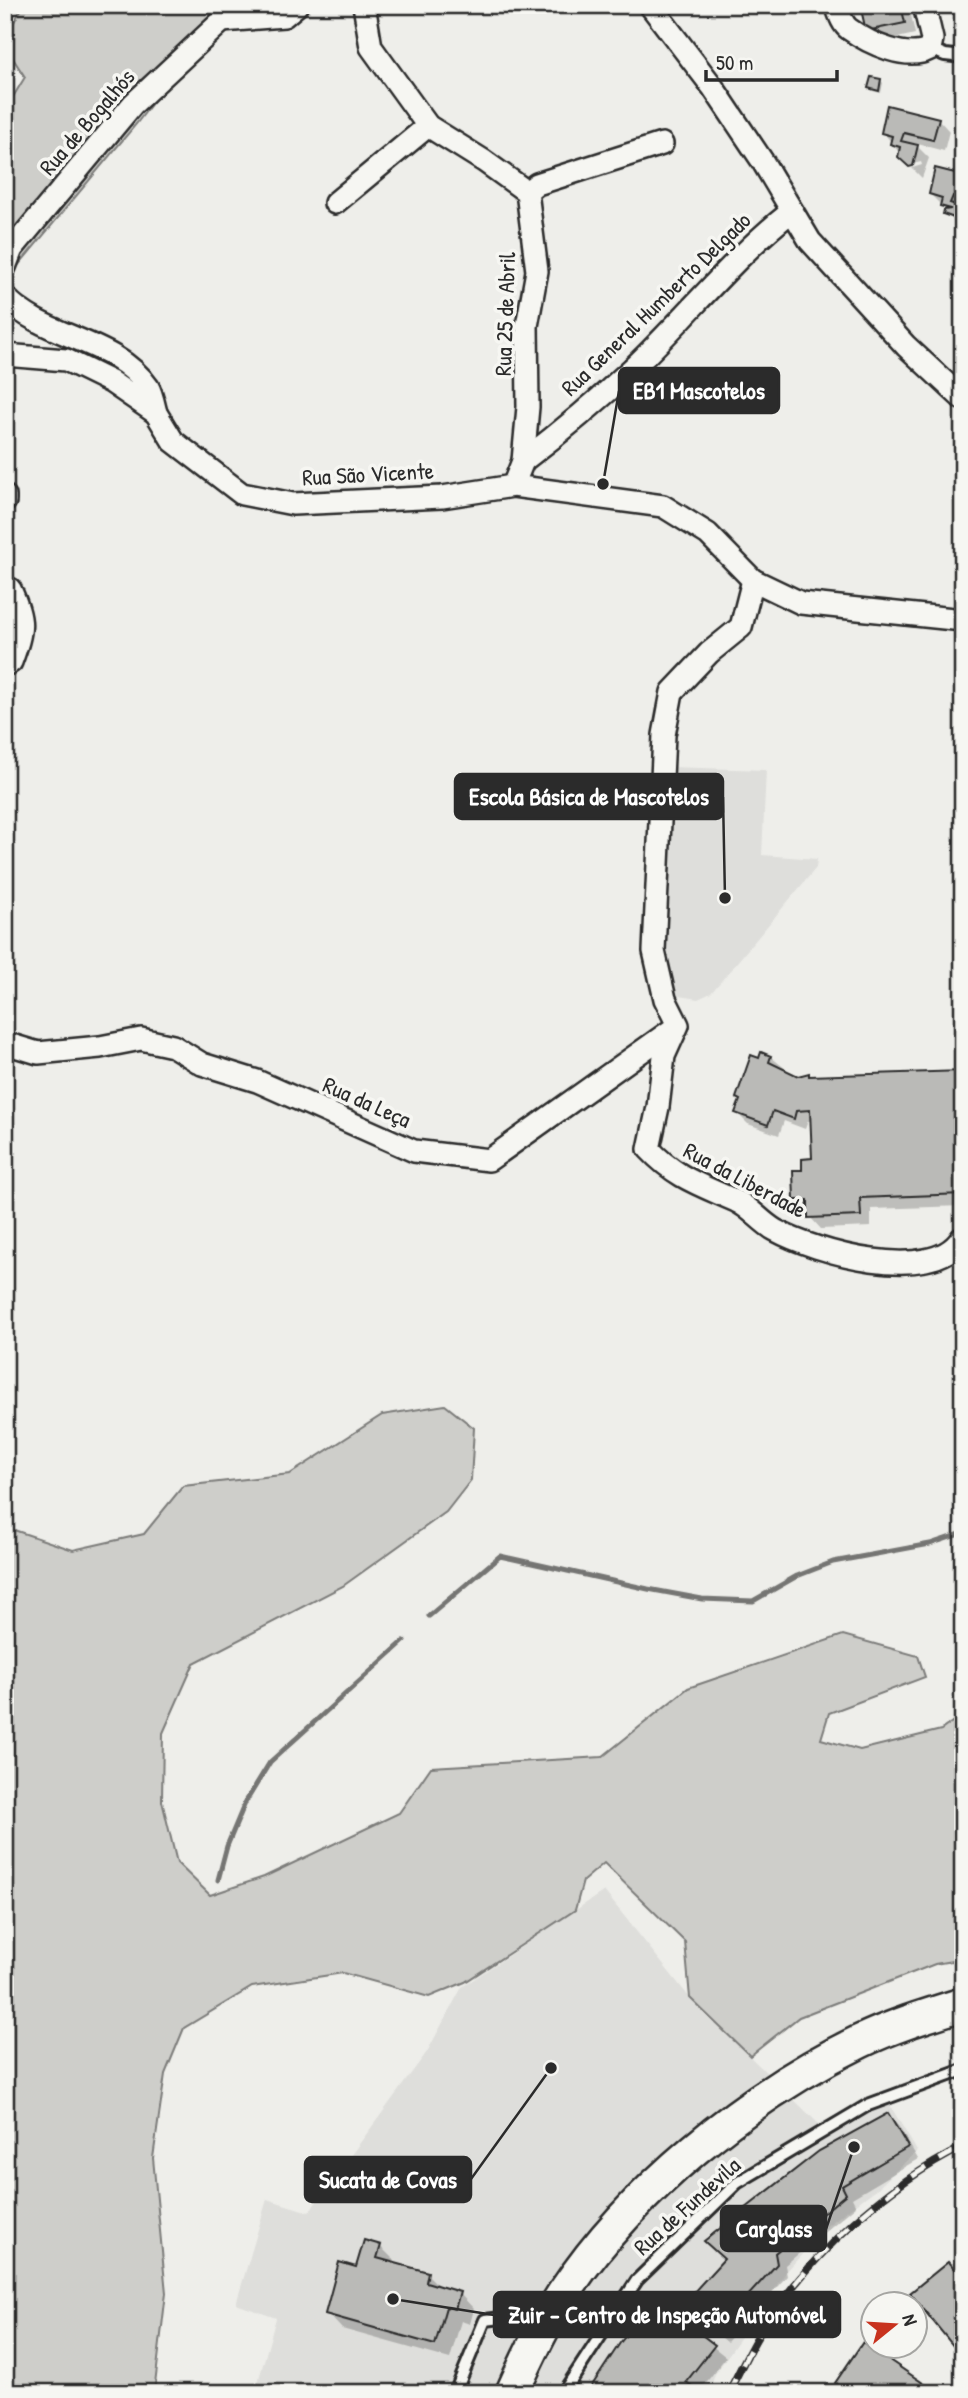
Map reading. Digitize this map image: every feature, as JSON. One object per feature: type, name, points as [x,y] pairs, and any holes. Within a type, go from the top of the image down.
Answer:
[{"type":"main road","points":[[510,2392],[546,2323],[587,2263],[634,2209],[681,2162],[742,2113],[791,2079],[860,2042],[963,2004]]},
{"type":"street","name":"Rua de Bogalhós","points":[[5,267],[12,249],[133,104],[227,13],[284,16],[297,5]]},
{"type":"street","points":[[364,5],[371,47],[428,126],[527,192],[537,184],[662,144]]},
{"type":"street","points":[[650,5],[719,97],[810,241],[848,285],[963,399]]},
{"type":"street","points":[[836,5],[848,28],[903,55],[918,55],[930,49],[932,39],[924,5]]},
{"type":"street","points":[[335,204],[428,126]]},
{"type":"street","name":"Rua 25 de Abril","points":[[513,486],[523,461],[528,407],[527,326],[537,271],[527,192]]},
{"type":"street","name":"Rua General Humberto Delgado","points":[[523,461],[633,368],[757,239],[792,211]]},
{"type":"street","points":[[5,297],[17,310],[41,326],[94,346],[123,363],[148,388],[156,413]]},
{"type":"street","name":"Rua São Vicente","points":[[5,355],[66,360],[111,382],[156,413],[173,441],[242,494],[293,503],[442,497],[513,486],[663,506],[708,534],[753,580]]},
{"type":"street","points":[[678,1025],[665,999],[654,951],[664,735],[672,692],[709,653],[741,627],[753,580],[801,603],[963,620]]},
{"type":"street","points":[[5,587],[10,589],[22,615],[21,635],[11,662],[5,665]]},
{"type":"street","name":"Rua da Leça","points":[[5,1043],[38,1053],[100,1047],[141,1039],[173,1046],[202,1063],[257,1081],[414,1152],[489,1160],[626,1065],[678,1025]]},
{"type":"street","name":"Rua da Liberdade","points":[[678,1025],[664,1056],[658,1107],[649,1149],[664,1165],[701,1189],[738,1202],[775,1230],[826,1249],[882,1262],[918,1263],[954,1250],[961,1239]]},
{"type":"lane","points":[[930,49],[945,55],[963,57]]},
{"type":"lane","name":"Rua de Fundevila","points":[[563,2393],[637,2280],[737,2183],[868,2105],[963,2070]]},
{"type":"lane","points":[[454,2393],[485,2320],[510,2317],[546,2323]]},
{"type":"shaded area","points":[[24,5],[227,5],[137,123],[7,279],[5,110],[25,77],[11,55],[6,41]]},
{"type":"shaded area","points":[[668,767],[766,770],[762,855],[817,859],[816,868],[711,993],[698,999],[679,996],[671,990],[663,971]]},
{"type":"shaded area","points":[[445,1405],[474,1428],[471,1480],[446,1512],[343,1586],[194,1663],[163,1733],[162,1801],[177,1863],[210,1895],[264,1877],[399,1813],[431,1767],[602,1757],[688,1688],[843,1635],[918,1656],[925,1677],[829,1713],[821,1739],[860,1750],[941,1730],[963,1714],[963,1959],[935,1964],[799,2017],[750,2056],[690,1998],[685,1942],[604,1863],[583,1881],[575,1910],[465,1982],[429,1997],[343,1973],[252,1987],[184,2028],[165,2074],[153,2158],[166,2293],[154,2393],[5,2393],[5,1527],[73,1550],[144,1534],[183,1486],[290,1474],[382,1415]]},
{"type":"shaded area","points":[[604,1891],[690,1998],[827,2132],[888,2102],[917,2151],[879,2187],[828,2225],[787,2271],[715,2374],[709,2393],[255,2393],[276,2318],[236,2304],[267,2199],[309,2212],[427,2052],[462,1987]]},
{"type":"building","points":[[860,5],[901,5],[905,23],[866,31]]},
{"type":"building","points":[[871,77],[881,79],[879,91],[868,88]]},
{"type":"building","points":[[887,105],[939,118],[933,140],[904,133],[901,141],[918,145],[913,166],[909,167],[898,157],[900,147],[890,144],[892,136],[881,133]]},
{"type":"building","points":[[935,168],[963,175],[963,199],[953,196],[950,203],[963,207],[963,221],[943,214],[944,210],[951,209],[940,206],[942,198],[929,194]]},
{"type":"building","points":[[761,1052],[771,1056],[769,1062],[798,1076],[809,1073],[809,1076],[963,1071],[963,1194],[860,1198],[861,1216],[808,1218],[808,1200],[794,1200],[793,1170],[802,1170],[802,1159],[812,1158],[810,1110],[796,1111],[794,1119],[773,1111],[768,1125],[735,1113],[740,1100],[736,1098],[751,1055],[759,1058]]},
{"type":"building","points":[[888,2113],[908,2147],[842,2186],[846,2194],[775,2253],[777,2264],[715,2332],[681,2306],[724,2259],[704,2241],[819,2151]]},
{"type":"building","points":[[364,2240],[381,2245],[377,2258],[428,2272],[426,2282],[460,2292],[455,2309],[446,2307],[435,2345],[325,2314],[339,2262],[356,2267]]},
{"type":"building","points":[[948,2262],[963,2279],[963,2358],[930,2318],[930,2290],[914,2290]]},
{"type":"building","points":[[655,2299],[715,2345],[686,2382],[697,2389],[695,2393],[587,2393],[620,2343]]},
{"type":"building","points":[[860,2346],[860,2360],[889,2360],[936,2392],[849,2393],[835,2383]]},
{"type":"waterway","points":[[429,1616],[500,1556],[702,1599],[753,1601],[797,1576],[833,1562],[930,1544],[963,1533]]},
{"type":"waterway","points":[[218,1880],[227,1846],[245,1803],[270,1762],[404,1641]]},
{"type":"railway","points":[[728,2393],[764,2326],[783,2299],[828,2248],[852,2224],[905,2181],[963,2147]]},
{"type":"place","name":"EB1 Mascotelos","points":[[603,484]]},
{"type":"place","name":"Escola Básica de Mascotelos","points":[[725,898]]},
{"type":"place","name":"Sucata de Covas","points":[[551,2068]]},
{"type":"place","name":"Carglass","points":[[854,2147]]},
{"type":"place","name":"Zuir - Centro de Inspeção Automóvel","points":[[393,2299]]}]
